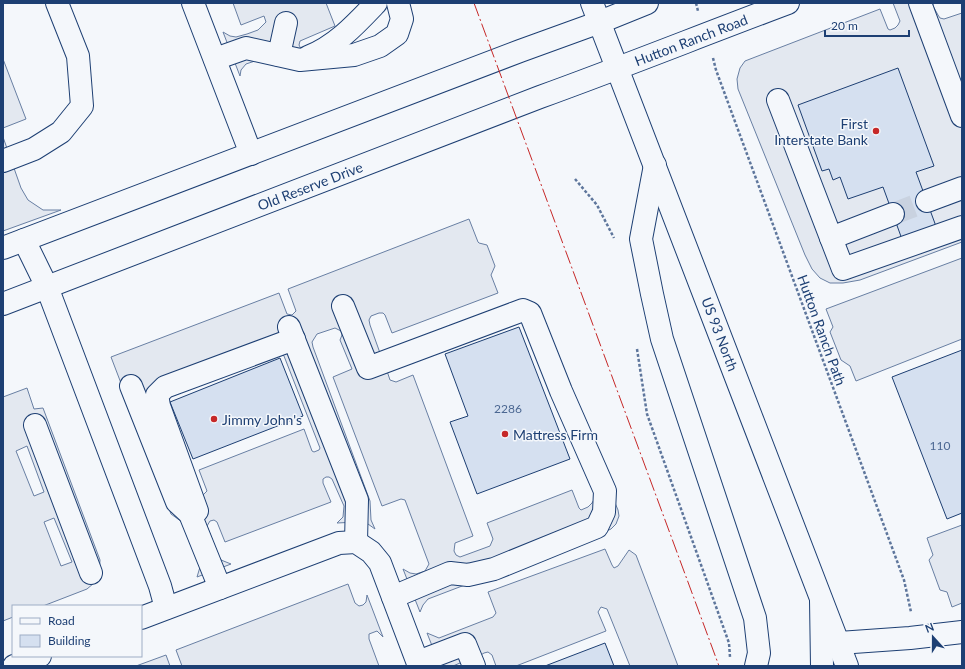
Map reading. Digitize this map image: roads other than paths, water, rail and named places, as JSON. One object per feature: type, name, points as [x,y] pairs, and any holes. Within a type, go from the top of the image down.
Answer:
[{"type":"main road","points":[[3,160],[34,149],[61,132],[82,106],[78,56],[57,3]]},
{"type":"main road","points":[[193,3],[251,154]]},
{"type":"main road","points":[[289,58],[320,52],[346,33],[376,3]]},
{"type":"main road","points":[[215,59],[246,48],[289,58],[354,55],[380,46],[397,34],[402,18],[398,3]]},
{"type":"main road","points":[[3,248],[520,51],[596,13],[648,3]]},
{"type":"main road","name":"Hutton Ranch Road","points":[[617,69],[706,33],[788,3]]},
{"type":"main road","points":[[920,3],[962,116]]},
{"type":"main road","name":"US 93 North","points":[[596,13],[847,666]]},
{"type":"main road","points":[[286,22],[289,58]]},
{"type":"main road","name":"Old Reserve Drive","points":[[3,304],[540,97],[617,69]]},
{"type":"main road","points":[[778,100],[843,269],[962,227]]},
{"type":"main road","points":[[655,166],[641,239],[662,339],[755,618],[759,653],[756,666]]},
{"type":"main road","points":[[927,201],[962,188]]},
{"type":"main road","points":[[832,238],[893,214]]},
{"type":"main road","points":[[24,240],[47,287],[160,586],[166,608]]},
{"type":"main road","points":[[343,306],[368,368],[523,310],[530,313],[561,390],[605,491],[604,512],[597,526],[494,569],[468,575],[450,573],[393,597]]},
{"type":"main road","points":[[197,511],[159,406],[157,395],[165,387],[291,333],[357,500],[356,542]]},
{"type":"main road","points":[[131,386],[177,502],[190,514],[220,588]]},
{"type":"main road","points":[[35,425],[91,573]]},
{"type":"main road","points":[[142,618],[339,543],[356,542],[371,552],[380,563],[419,664],[465,644],[474,666]]},
{"type":"main road","points":[[821,600],[822,666]]},
{"type":"main road","points":[[838,643],[910,638],[962,632]]},
{"type":"main road","points":[[14,666],[37,657]]},
{"type":"tunnel","points":[[893,214],[927,201]]},
{"type":"place","name":"First Interstate Bank","points":[[876,131]]},
{"type":"place","name":"Jimmy John's","points":[[214,419]]},
{"type":"place","name":"Mattress Firm","points":[[505,434]]}]
